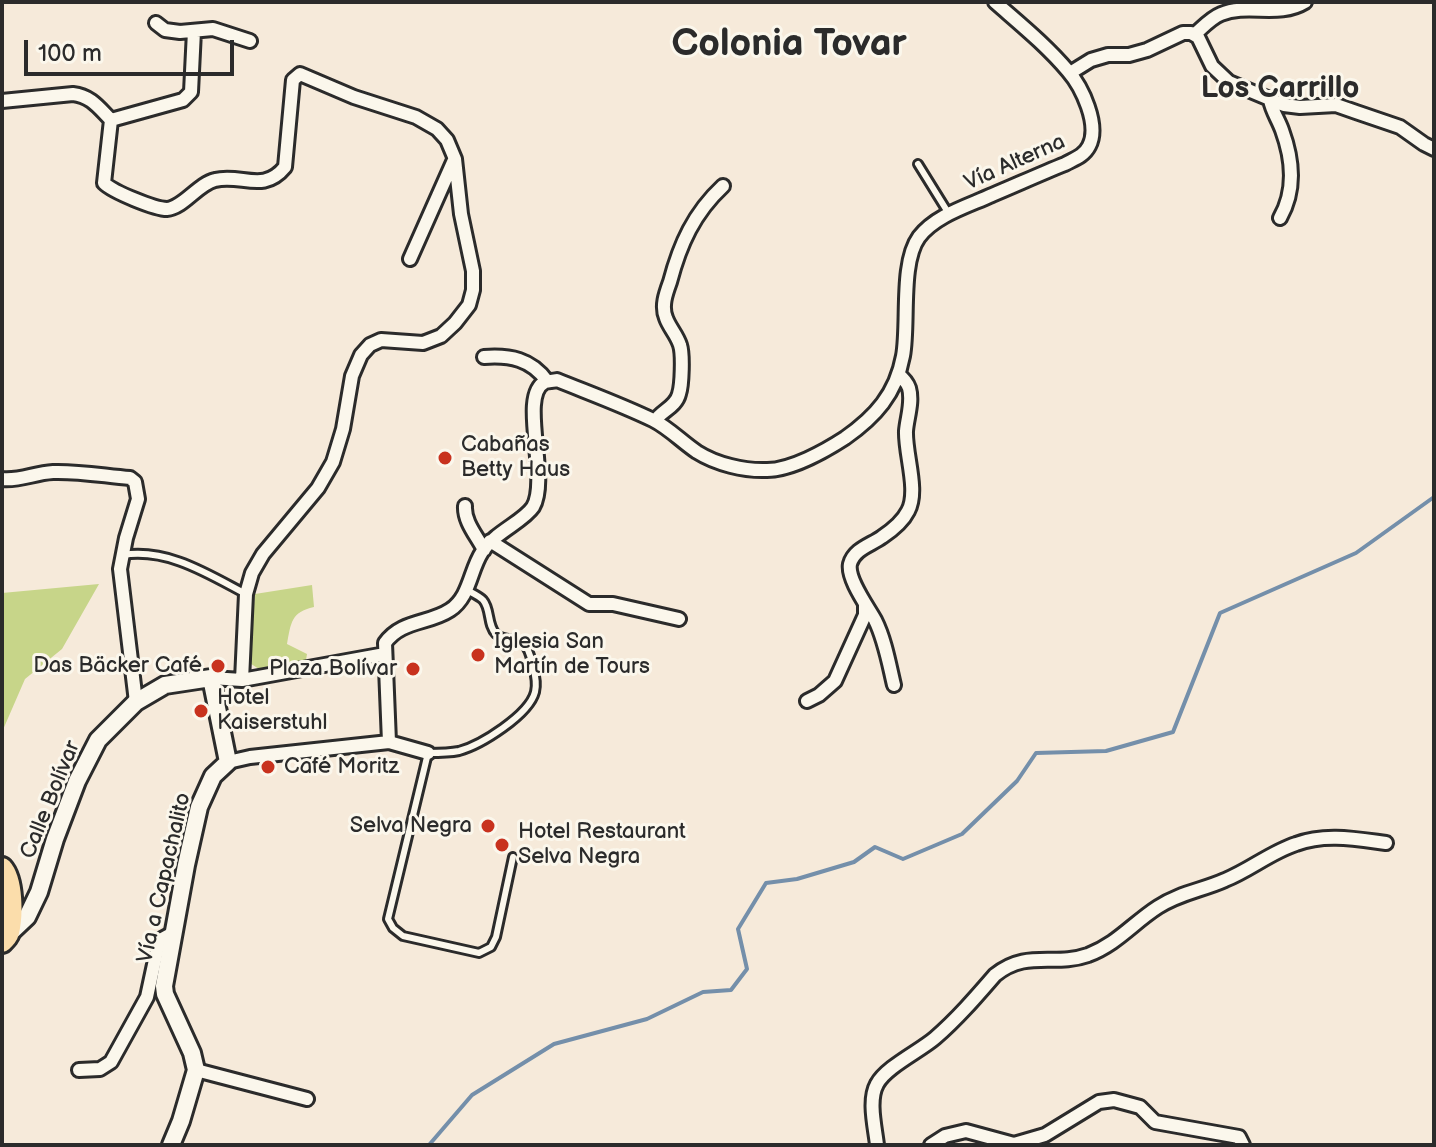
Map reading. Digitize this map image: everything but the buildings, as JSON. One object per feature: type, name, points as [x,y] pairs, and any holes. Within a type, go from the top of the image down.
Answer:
[{"type":"main road","points":[[2,868],[11,895],[6,938]]},
{"type":"street","name":"Vía Alterna","points":[[898,374],[903,356],[911,255],[917,240],[927,228],[949,214],[1083,155],[1091,144],[1093,127],[1088,107],[1070,73],[995,2]]},
{"type":"street","points":[[1195,34],[1215,17],[1229,12],[1291,9],[1305,2]]},
{"type":"street","points":[[156,23],[165,30],[213,29],[250,41]]},
{"type":"street","points":[[111,120],[188,96],[191,92],[194,31]]},
{"type":"street","points":[[1070,73],[1091,60],[1108,55],[1129,55],[1183,33],[1195,34],[1201,40],[1212,66],[1229,82],[1284,105],[1336,105],[1400,127],[1434,149]]},
{"type":"street","points":[[2,101],[73,94],[91,99],[111,120],[104,183],[116,192],[165,209],[173,208],[211,181],[267,181],[278,175],[285,167],[293,80],[300,74],[354,97],[416,117],[442,134],[451,146],[473,271],[469,305],[449,330],[433,340],[423,343],[381,340],[365,349],[352,376],[343,429],[333,462],[318,488],[257,563],[246,594],[242,680]]},
{"type":"street","points":[[1270,100],[1282,129],[1292,171],[1290,193],[1280,218]]},
{"type":"street","points":[[410,259],[455,159]]},
{"type":"street","points":[[655,421],[660,413],[674,404],[679,393],[681,348],[665,316],[664,300],[671,275],[680,247],[693,222],[723,186]]},
{"type":"street","points":[[484,357],[510,357],[526,361],[547,381]]},
{"type":"street","points":[[389,742],[385,643],[399,629],[450,610],[466,589],[487,546],[532,508],[538,494],[539,463],[534,433],[534,405],[536,393],[547,381],[557,380],[655,421],[699,454],[724,464],[769,471],[799,462],[834,445],[883,405],[898,374],[903,378],[909,387],[910,400],[906,431],[912,495],[908,512],[882,537],[860,550],[852,560],[850,571],[881,634],[894,685]]},
{"type":"street","points":[[2,479],[15,481],[39,473],[58,472],[133,479],[138,499],[121,555],[120,569],[136,702]]},
{"type":"street","points":[[465,506],[467,520],[487,546],[589,604],[613,604],[679,619]]},
{"type":"street","points":[[807,701],[835,681],[865,615],[865,604]]},
{"type":"street","name":"Calle Bolívar","points":[[6,938],[27,917],[39,892],[77,781],[98,740],[136,702],[165,685],[211,678],[242,680],[385,654]]},
{"type":"street","points":[[211,678],[228,762],[389,742],[428,753]]},
{"type":"street","name":"Vía a Capachalito","points":[[196,1070],[164,986],[199,807],[213,776],[228,762]]},
{"type":"street","points":[[877,1145],[873,1104],[876,1085],[891,1068],[921,1050],[951,1024],[1003,968],[1020,961],[1078,958],[1098,951],[1124,935],[1161,905],[1185,893],[1226,880],[1294,844],[1335,837],[1386,843]]},
{"type":"street","points":[[79,1070],[100,1069],[111,1062],[147,997],[158,946],[162,939],[173,933]]},
{"type":"street","points":[[171,1145],[196,1070],[307,1099]]},
{"type":"street","points":[[931,1145],[945,1136],[966,1131],[1014,1144],[1048,1140],[1099,1102],[1114,1100],[1140,1107],[1155,1122],[1239,1137],[1243,1145]]},
{"type":"lane","points":[[918,164],[949,214]]},
{"type":"lane","points":[[121,555],[147,553],[165,557],[195,567],[246,594]]},
{"type":"lane","points":[[466,589],[485,603],[489,620],[499,637],[518,640],[524,645],[530,654],[535,691],[520,713],[475,745],[457,752],[428,753],[388,919],[403,936],[479,953],[491,947],[496,937],[513,857]]},
{"type":"green space","points":[[99,584],[62,649],[25,679],[2,732],[2,593]]},
{"type":"green space","points":[[312,585],[314,607],[296,615],[287,644],[307,654],[306,660],[259,669],[248,662],[255,594]]},
{"type":"waterway","points":[[429,1145],[472,1095],[554,1044],[647,1019],[703,992],[731,990],[747,969],[738,929],[766,883],[797,879],[854,862],[875,847],[903,859],[962,834],[1017,781],[1036,753],[1106,751],[1173,732],[1220,613],[1356,553],[1434,497]]},
{"type":"place","name":"Cabañas Betty Haus","points":[[445,458]]},
{"type":"place","name":"Iglesia San Martín de Tours","points":[[478,655]]},
{"type":"place","name":"Das Bäcker Café","points":[[218,666]]},
{"type":"place","name":"Plaza Bolívar","points":[[413,669]]},
{"type":"place","name":"Hotel Kaiserstuhl","points":[[201,711]]},
{"type":"place","name":"Café Moritz","points":[[268,767]]},
{"type":"place","name":"Selva Negra","points":[[488,826]]},
{"type":"place","name":"Hotel Restaurant Selva Negra","points":[[502,845]]},
{"type":"district","name":"Colonia Tovar","points":[[789,45]]},
{"type":"district","name":"Los Carrillo","points":[[1280,89]]}]
